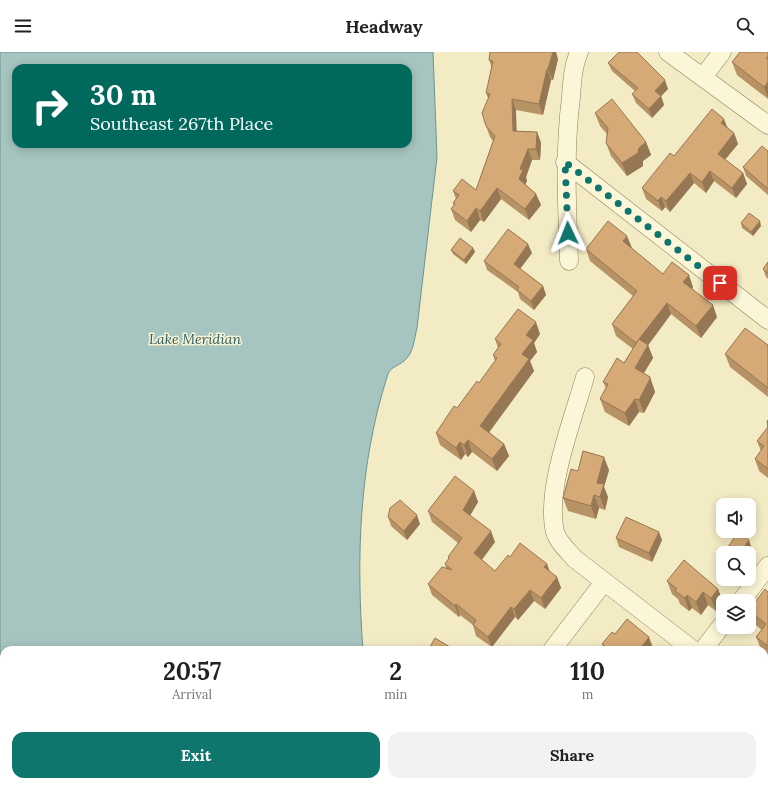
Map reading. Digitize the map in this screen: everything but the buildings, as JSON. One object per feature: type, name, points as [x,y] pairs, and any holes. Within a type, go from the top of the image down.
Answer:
[{"type":"street","points":[[569,261],[565,162],[566,131],[572,80],[579,52]]},
{"type":"street","points":[[668,52],[768,125]]},
{"type":"street","points":[[702,77],[722,52]]},
{"type":"street","points":[[565,162],[768,320]]},
{"type":"street","points":[[585,377],[556,482],[553,514],[556,534],[563,546],[575,559],[688,646]]},
{"type":"street","points":[[746,594],[768,566]]},
{"type":"street","points":[[555,646],[604,582]]},
{"type":"street","points":[[706,646],[716,633]]},
{"type":"water","name":"Lake Meridian","points":[[0,52],[433,52],[437,157],[417,328],[410,354],[404,361],[388,373],[370,444],[365,478],[360,546],[363,646],[0,646]]},
{"type":"route","points":[[568,233],[565,162],[720,283]]}]
